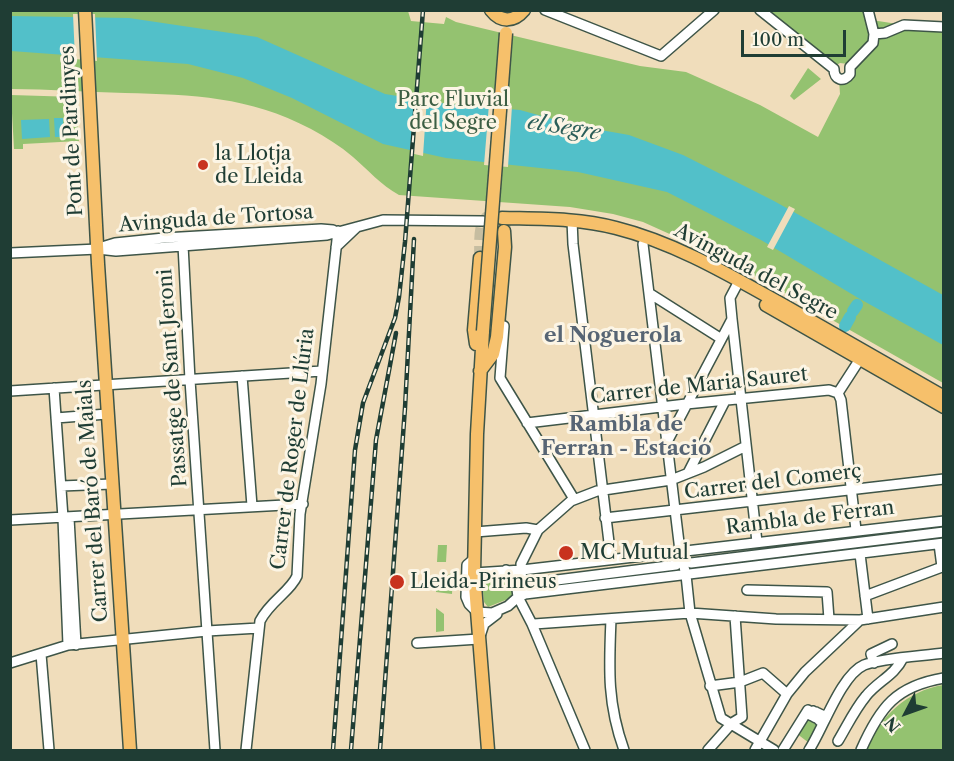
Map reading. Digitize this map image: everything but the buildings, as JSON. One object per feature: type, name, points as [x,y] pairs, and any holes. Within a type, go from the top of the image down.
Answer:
[{"type":"main road","name":"Pont de Pardinyes","points":[[85,10],[98,249]]},
{"type":"main road","points":[[491,10],[496,16],[507,20],[519,17],[524,10]]},
{"type":"main road","points":[[488,750],[477,612],[470,576],[474,559],[480,357],[507,20]]},
{"type":"main road","name":"Avinguda del Segre","points":[[504,226],[572,224],[617,228],[692,256],[860,359],[944,407]]},
{"type":"main road","name":"Avinguda del Segre","points":[[572,224],[643,244],[737,284],[944,397]]},
{"type":"main road","points":[[480,371],[492,354],[497,337],[505,247],[504,226]]},
{"type":"main road","name":"Carrer del Baró de Maials","points":[[98,249],[121,641],[130,750]]},
{"type":"main road","points":[[480,258],[474,330],[480,357]]},
{"type":"street","points":[[545,10],[661,56],[714,10]]},
{"type":"street","points":[[760,10],[834,69],[837,64],[842,63],[847,64],[850,68],[871,45],[874,34],[868,10]]},
{"type":"street","points":[[870,24],[893,29]]},
{"type":"street","points":[[874,34],[904,25],[944,27]]},
{"type":"street","points":[[336,247],[362,225],[383,220],[483,221]]},
{"type":"street","points":[[572,224],[611,559]]},
{"type":"street","name":"Avinguda de Tortosa","points":[[10,253],[98,249],[116,251],[327,235],[362,225]]},
{"type":"street","points":[[504,226],[510,238],[500,378],[574,499]]},
{"type":"street","name":"Avinguda de Tortosa","points":[[98,249],[115,243],[164,238],[321,229],[338,231]]},
{"type":"street","name":"Carrer de Roger de Llúria","points":[[246,750],[260,621],[268,606],[296,578],[300,514],[322,371],[338,231]]},
{"type":"street","points":[[643,244],[680,551],[686,575],[690,613],[721,718],[774,750]]},
{"type":"street","name":"Passatge de Sant Jeroni","points":[[183,245],[215,750]]},
{"type":"street","points":[[737,284],[730,298],[757,542]]},
{"type":"street","points":[[649,293],[720,338]]},
{"type":"street","points":[[667,442],[720,338],[732,320]]},
{"type":"street","points":[[856,530],[841,400],[838,393],[860,359]]},
{"type":"street","points":[[10,391],[322,371]]},
{"type":"street","points":[[242,376],[252,506]]},
{"type":"street","points":[[54,388],[61,486],[66,518],[72,645]]},
{"type":"street","name":"Carrer de Maria Sauret","points":[[527,423],[829,390],[838,393]]},
{"type":"street","points":[[688,473],[725,401]]},
{"type":"street","points":[[56,418],[107,414]]},
{"type":"street","points":[[518,597],[522,588],[521,564],[538,530],[574,499],[603,490],[671,480],[746,446]]},
{"type":"street","name":"Carrer del Comerç","points":[[606,518],[944,479]]},
{"type":"street","points":[[61,486],[112,484]]},
{"type":"street","points":[[10,520],[303,504]]},
{"type":"street","name":"Rambla de Ferran","points":[[470,576],[506,570],[944,521]]},
{"type":"street","points":[[475,532],[526,528],[538,530]]},
{"type":"street","name":"Rambla de Ferran","points":[[691,563],[944,532]]},
{"type":"street","points":[[417,643],[479,639],[484,624],[525,594],[941,544],[942,567],[865,596]]},
{"type":"street","points":[[755,750],[787,694],[805,672],[864,619],[865,596],[860,554]]},
{"type":"street","points":[[525,584],[676,565]]},
{"type":"street","points":[[506,570],[516,582],[518,597],[533,624],[585,750]]},
{"type":"street","points":[[747,590],[827,592],[829,619]]},
{"type":"street","points":[[533,624],[690,613],[776,619],[864,619],[944,607]]},
{"type":"street","points":[[477,612],[488,614],[503,608]]},
{"type":"street","points":[[708,750],[732,723],[742,717],[735,616]]},
{"type":"street","points":[[611,619],[609,667],[612,711],[624,750]]},
{"type":"street","points":[[10,663],[72,645],[259,628]]},
{"type":"street","points":[[874,663],[871,654],[892,644]]},
{"type":"street","points":[[809,750],[838,695],[861,666],[944,653]]},
{"type":"street","points":[[41,654],[49,750]]},
{"type":"street","points":[[838,741],[867,694],[898,669],[903,658]]},
{"type":"street","points":[[710,686],[740,682],[763,673],[787,694]]},
{"type":"street","points":[[861,750],[881,713],[897,696],[913,685],[944,678]]},
{"type":"street","points":[[783,750],[808,710],[810,713],[811,710],[813,711],[810,715],[812,716],[816,712],[814,717],[816,718],[818,713],[820,714],[818,719],[820,721],[823,715],[827,716]]},
{"type":"green space","name":"Parc Fluvial del Segre","points":[[10,11],[408,11],[411,21],[444,24],[446,17],[456,22],[640,66],[686,72],[760,105],[818,137],[840,94],[839,79],[845,79],[848,64],[840,63],[835,66],[760,11],[865,11],[865,19],[943,31],[943,383],[725,259],[643,222],[570,207],[399,195],[380,182],[338,145],[311,129],[265,110],[220,99],[11,89]]},
{"type":"green space","points":[[808,68],[821,79],[794,100],[790,96]]},
{"type":"green space","points":[[11,95],[76,97],[79,141],[23,144],[23,149],[14,149]]},
{"type":"green space","points":[[438,545],[447,545],[446,562],[437,562]]},
{"type":"green space","points":[[453,572],[452,594],[436,592],[436,582]]},
{"type":"green space","points":[[505,579],[512,586],[512,595],[488,607],[484,602],[482,581]]},
{"type":"green space","points":[[436,608],[444,614],[444,631],[436,632]]},
{"type":"green space","points":[[943,685],[943,750],[867,750],[879,727],[896,707],[918,693]]},
{"type":"green space","points":[[808,714],[820,723],[809,743],[796,733]]},
{"type":"water","name":"el Segre","points":[[10,16],[129,18],[257,37],[385,94],[447,104],[520,110],[578,126],[629,135],[683,155],[774,201],[943,295],[943,345],[761,240],[667,192],[578,172],[446,158],[383,144],[292,98],[243,78],[188,64],[11,51]]},
{"type":"water","points":[[54,118],[63,118],[64,137],[55,137]]},
{"type":"water","points":[[49,119],[50,137],[22,139],[21,120]]},
{"type":"pier","points":[[73,14],[95,14],[97,61],[75,59]]},
{"type":"pier","points":[[415,95],[427,97],[423,156],[410,153]]},
{"type":"pier","points":[[489,104],[512,106],[508,167],[484,165]]},
{"type":"pier","points":[[789,206],[795,209],[773,250],[767,247]]},
{"type":"waterway","name":"el Noguerola","points":[[853,311],[857,305]]},
{"type":"waterway","name":"el Noguerola","points":[[845,326],[850,317]]},
{"type":"tunnel","points":[[480,258],[481,229],[486,218],[492,215],[499,216],[505,225],[502,234],[494,238],[486,235],[482,228]]},
{"type":"railway","points":[[333,750],[355,450],[363,403],[395,318],[399,297],[423,10]]},
{"type":"railway","points":[[380,750],[405,408],[414,239]]},
{"type":"railway","points":[[351,750],[376,440],[396,333]]},
{"type":"place","name":"la Llotja de Lleida","points":[[203,165]]},
{"type":"place","name":"MC Mutual","points":[[566,553]]},
{"type":"place","name":"Lleida-Pirineus","points":[[397,582]]},
{"type":"district","name":"el Noguerola","points":[[613,336]]},
{"type":"district","name":"Rambla de Ferran - Estació","points":[[626,437]]}]
